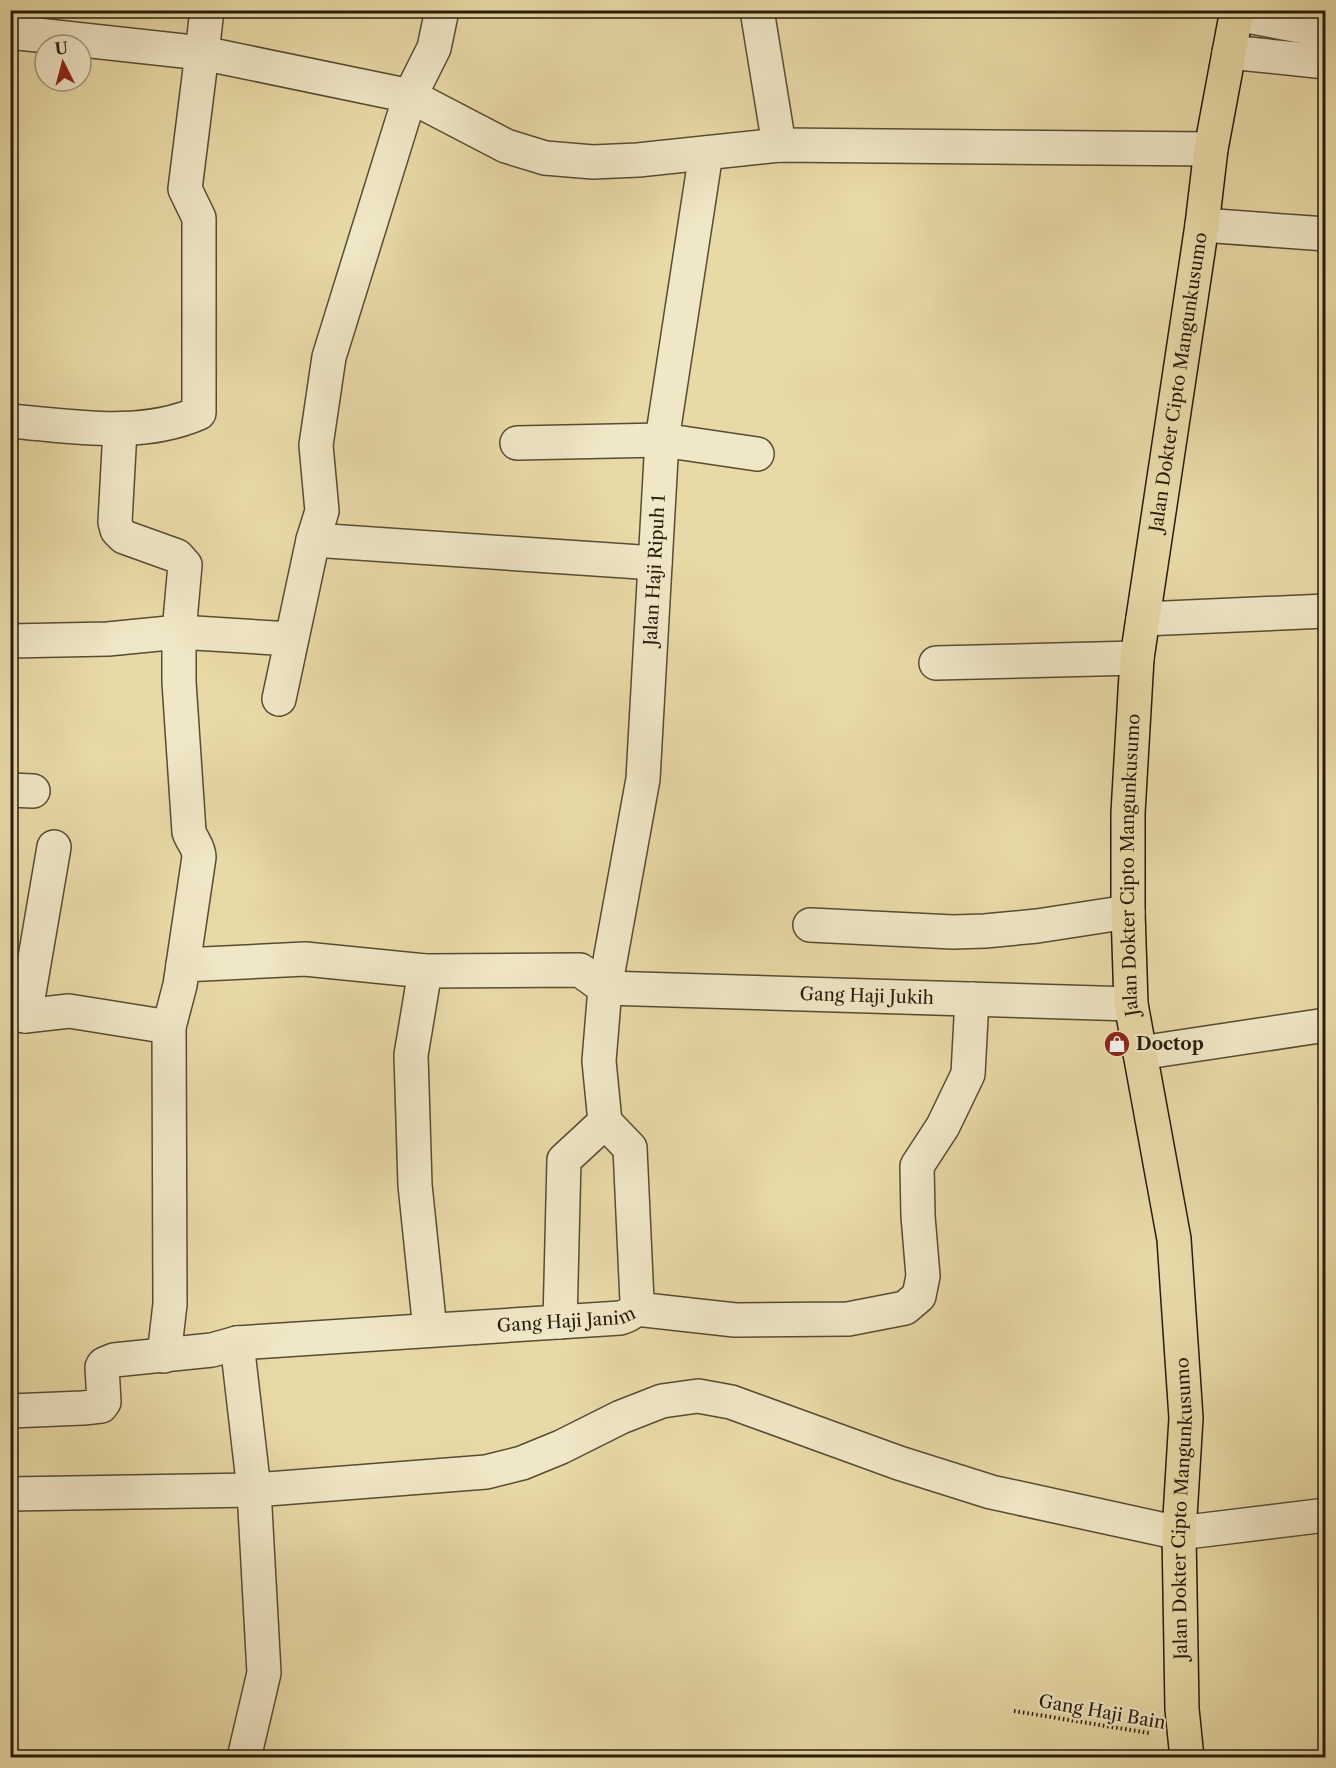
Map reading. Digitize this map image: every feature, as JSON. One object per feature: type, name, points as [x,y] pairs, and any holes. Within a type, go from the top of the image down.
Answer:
[{"type":"main road","name":"Jalan Dokter Cipto Mangunkusumo","points":[[1186,1748],[1182,1709],[1179,1533],[1185,1418],[1174,1239],[1131,1004],[1128,813],[1137,658],[1202,225],[1211,148],[1236,12]]},
{"type":"street","points":[[10,421],[120,430],[183,420],[199,413],[199,218],[185,189],[207,10]]},
{"type":"street","points":[[279,699],[313,540],[322,511],[316,444],[329,357],[410,96],[434,48],[442,10]]},
{"type":"street","points":[[757,10],[779,145]]},
{"type":"street","points":[[1236,12],[1326,31]]},
{"type":"street","points":[[10,34],[19,33],[202,53],[410,96],[506,146],[545,158],[593,162],[638,160],[779,145],[1211,148]]},
{"type":"street","points":[[1229,52],[1326,62]]},
{"type":"street","name":"Jalan Haji Ripuh 1","points":[[604,988],[643,779],[662,440],[706,153]]},
{"type":"street","points":[[1202,225],[1326,234]]},
{"type":"street","points":[[120,430],[115,522],[117,530],[124,537],[177,556],[185,565],[179,632],[179,682],[189,832],[199,849],[180,985],[169,1027],[170,1304],[164,1356]]},
{"type":"street","points":[[517,443],[662,440],[757,454]]},
{"type":"street","points":[[313,540],[655,563]]},
{"type":"street","points":[[1143,619],[1326,611]]},
{"type":"street","points":[[10,641],[108,639],[179,632],[291,639]]},
{"type":"street","points":[[936,663],[1137,658]]},
{"type":"street","points":[[54,846],[18,1015],[69,1011],[169,1027]]},
{"type":"street","points":[[810,925],[974,932],[1037,926],[1128,912]]},
{"type":"street","points":[[183,965],[305,959],[425,971],[580,970],[604,988],[599,1061],[605,1122],[564,1160],[560,1322]]},
{"type":"street","points":[[425,971],[411,1055],[415,1185],[430,1330]]},
{"type":"street","name":"Gang Haji Jukih","points":[[604,988],[1131,1004]]},
{"type":"street","points":[[636,1308],[735,1320],[848,1319],[905,1308],[919,1296],[924,1276],[918,1216],[917,1166],[943,1126],[968,1074],[972,999]]},
{"type":"street","points":[[1140,1053],[1326,1025]]},
{"type":"street","name":"Gang Haji Janim","points":[[10,1412],[99,1407],[104,1402],[102,1372],[104,1364],[114,1360],[212,1350],[237,1343],[620,1318],[630,1315],[636,1308],[637,1301],[630,1148],[605,1122]]},
{"type":"street","points":[[237,1343],[254,1490],[264,1673],[244,1758]]},
{"type":"street","points":[[10,1494],[254,1490],[486,1472],[522,1463],[561,1447],[621,1416],[662,1401],[698,1396],[730,1402],[899,1463],[991,1492],[1179,1533],[1326,1515]]},
{"type":"path","name":"Gang Haji Bain","points":[[1014,1711],[1186,1748]]},
{"type":"building","name":"Doctop","points":[[1123,1035],[1126,1050],[1111,1053],[1108,1038]]},
{"type":"place","name":"Doctop","points":[[1117,1044]]}]
